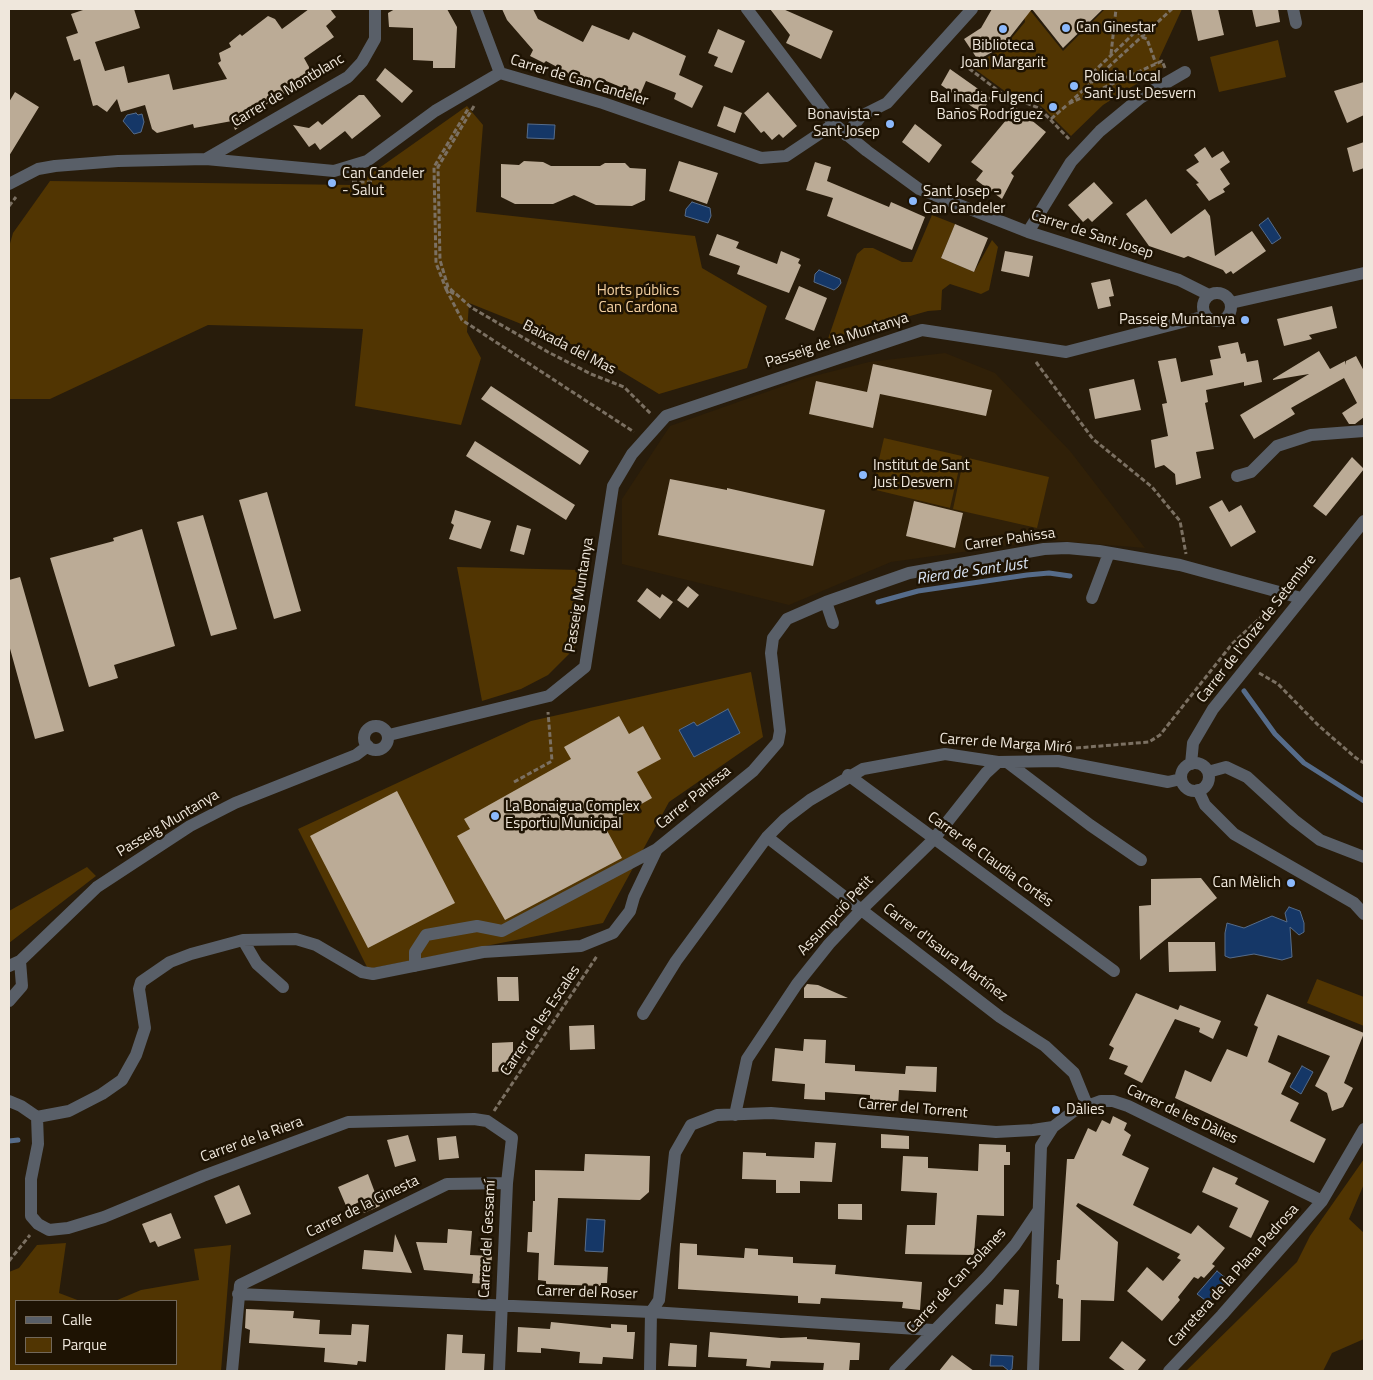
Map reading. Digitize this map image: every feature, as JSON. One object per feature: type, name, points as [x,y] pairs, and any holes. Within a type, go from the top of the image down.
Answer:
[{"type":"street","name":"Carrer de Montblanc","points":[[206,159],[348,76],[362,62],[375,39],[375,9]]},
{"type":"street","points":[[476,9],[500,73]]},
{"type":"street","name":"Carrer de Sant Josep","points":[[747,9],[834,124],[846,135],[920,189],[1028,232],[1179,280],[1209,295]]},
{"type":"street","points":[[846,135],[861,116],[887,103],[972,9]]},
{"type":"street","points":[[1293,9],[1296,23]]},
{"type":"street","points":[[1028,232],[1071,162],[1100,131],[1140,98],[1185,72]]},
{"type":"street","name":"Carrer de Can Candeler","points":[[9,184],[38,170],[76,162],[206,159],[334,170],[367,161],[435,111],[500,73],[603,103],[761,158],[786,156],[834,124]]},
{"type":"street","points":[[1231,303],[1364,273]]},
{"type":"street","points":[[1218,292],[1226,296],[1231,303],[1230,311],[1226,317],[1220,320],[1212,320],[1206,316],[1203,305],[1209,295],[1218,292]]},
{"type":"street","name":"Passeig de la Muntanya","points":[[660,422],[666,416],[758,383],[922,330],[1066,352],[1206,316]]},
{"type":"street","name":"Passeig Muntanya","points":[[388,735],[549,696],[585,667],[613,486],[632,454],[660,422]]},
{"type":"street","points":[[1237,476],[1251,472],[1277,446],[1312,435],[1364,431]]},
{"type":"street","name":"Carrer de l'Onze de Setembre","points":[[1191,764],[1193,743],[1213,708],[1364,521]]},
{"type":"street","name":"Carrer Pahissa","points":[[613,933],[630,911],[634,897],[657,849],[753,771],[778,742],[780,731],[771,653],[774,638],[787,619],[826,602],[909,573],[1044,549],[1067,548],[1109,553],[1185,567],[1301,598]]},
{"type":"street","points":[[1092,598],[1109,553]]},
{"type":"street","points":[[826,602],[833,623]]},
{"type":"street","points":[[372,726],[382,727],[388,735],[388,743],[382,749],[375,750],[368,746],[364,736],[372,726]]},
{"type":"street","name":"Passeig Muntanya","points":[[15,963],[97,886],[190,826],[235,803],[356,755],[368,746]]},
{"type":"street","name":"Carrer de Marga Miró","points":[[643,1014],[676,961],[767,837],[785,819],[848,776],[863,769],[897,761],[945,754],[1002,762],[1058,761],[1168,782],[1181,779]]},
{"type":"street","points":[[1002,762],[1141,860]]},
{"type":"street","name":"Assumpció Petit","points":[[735,1114],[748,1059],[765,1030],[797,984],[829,944],[861,910],[933,840],[986,773],[1002,762]]},
{"type":"street","points":[[1191,764],[1200,764],[1208,772],[1207,784],[1198,790],[1187,788],[1181,779],[1183,770],[1191,764]]},
{"type":"street","points":[[1208,772],[1226,768],[1247,777],[1294,820],[1320,840],[1364,857]]},
{"type":"street","name":"Carrer de Claudia Cortés","points":[[848,776],[1114,971]]},
{"type":"street","points":[[1198,790],[1205,805],[1234,834],[1354,903],[1364,914]]},
{"type":"street","name":"Carrer d'Isaura Martínez","points":[[767,837],[1000,1017],[1051,1051],[1074,1073],[1087,1106]]},
{"type":"street","points":[[415,966],[415,952],[426,935],[476,926],[502,931],[657,849]]},
{"type":"street","points":[[36,1118],[69,1110],[102,1094],[122,1080],[136,1054],[145,1028],[139,989],[141,982],[151,974],[184,957],[243,940],[296,939],[316,945],[362,972],[373,974],[483,952],[574,948],[613,933]]},
{"type":"street","points":[[243,940],[257,964],[283,987]]},
{"type":"street","points":[[9,1001],[22,986],[15,963]]},
{"type":"street","points":[[9,1101],[21,1106],[36,1118],[38,1144],[32,1179],[31,1216],[38,1224]]},
{"type":"street","name":"Carrer de les Dàlies","points":[[1033,1371],[1042,1146],[1053,1127],[1074,1111],[1087,1106],[1114,1101],[1128,1106],[1322,1201]]},
{"type":"street","name":"Carrer del Torrent","points":[[651,1312],[659,1300],[675,1154],[690,1125],[717,1115],[771,1113],[996,1132],[1053,1127]]},
{"type":"street","name":"Carrer de la Riera","points":[[38,1224],[49,1230],[68,1228],[104,1217],[203,1176],[348,1122],[474,1119],[487,1121]]},
{"type":"street","name":"Carrer del Gessamí","points":[[487,1121],[512,1138],[506,1183],[499,1371]]},
{"type":"street","points":[[1322,1201],[1364,1129]]},
{"type":"street","name":"Carrer de la Ginesta","points":[[239,1290],[447,1184],[506,1183]]},
{"type":"street","name":"Carretera de la Plana Pedrosa","points":[[1169,1371],[1222,1315],[1322,1201]]},
{"type":"street","name":"Carrer de Can Solanes","points":[[895,1371],[933,1330],[987,1277],[1015,1245],[1038,1211]]},
{"type":"street","points":[[232,1371],[239,1290]]},
{"type":"street","name":"Carrer del Roser","points":[[239,1290],[651,1312],[933,1330]]},
{"type":"street","points":[[650,1371],[651,1312]]},
{"type":"path","points":[[1111,54],[1116,9]]},
{"type":"path","points":[[1052,120],[1172,9]]},
{"type":"path","points":[[1092,83],[1087,78],[1136,31],[1147,39],[1156,64]]},
{"type":"path","points":[[1068,104],[1162,61],[1165,68]]},
{"type":"path","points":[[963,64],[1004,95],[1039,108],[1069,139]]},
{"type":"path","name":"Baixada del Mas","points":[[462,300],[448,287],[440,260],[438,166],[476,101],[434,168],[436,263],[446,289],[462,320],[628,428]]},
{"type":"path","name":"Baixada del Mas","points":[[446,289],[472,308],[548,352],[591,374],[624,387],[660,422]]},
{"type":"path","points":[[1025,345],[1093,439],[1152,487],[1180,521],[1186,547],[1185,567]]},
{"type":"path","points":[[1070,748],[1149,742],[1160,735],[1232,644],[1284,592]]},
{"type":"path","points":[[1268,678],[1294,699],[1324,731],[1356,758],[1364,762]]},
{"type":"path","points":[[514,782],[552,761],[548,712]]},
{"type":"path","name":"Carrer de les Escales","points":[[487,1121],[613,933]]},
{"type":"path","points":[[9,1261],[15,1256],[38,1224]]},
{"type":"shaded area","name":"Institut de Sant Just Desvern","points":[[945,353],[995,373],[1070,451],[1145,548],[1048,540],[891,562],[789,605],[622,564],[622,499],[670,426],[806,378],[869,362]]},
{"type":"green space","points":[[1023,9],[1029,9],[1063,51],[1105,9],[1182,9],[1159,59],[1163,67],[1103,105],[1071,136],[1040,105],[1006,92],[972,67],[1005,46],[1025,22]]},
{"type":"green space","points":[[1278,40],[1286,77],[1219,92],[1210,57]]},
{"type":"green space","name":"Horts públics Can Cardona","points":[[467,106],[483,125],[476,212],[695,236],[702,268],[767,306],[747,368],[659,394],[586,350],[469,303],[467,332],[481,358],[461,425],[355,406],[363,329],[208,325],[50,399],[9,399],[9,247],[13,233],[50,181],[355,185]]},
{"type":"green space","points":[[932,215],[955,224],[941,258],[974,272],[992,240],[998,247],[989,290],[981,294],[950,284],[942,290],[941,310],[928,311],[828,339],[857,254],[864,248],[873,248],[902,262],[912,262]]},
{"type":"green space","points":[[884,438],[962,456],[950,508],[872,489]]},
{"type":"green space","points":[[964,457],[1049,477],[1037,528],[953,509]]},
{"type":"green space","points":[[457,567],[580,570],[575,648],[548,675],[521,689],[482,701]]},
{"type":"green space","name":"La Bonaigua Complex Esportiu Municipal","points":[[751,672],[763,737],[669,802],[603,923],[368,969],[298,829],[531,721]]},
{"type":"green space","points":[[87,867],[96,876],[9,943],[9,911]]},
{"type":"green space","points":[[1317,979],[1364,997],[1364,1026],[1307,1003]]},
{"type":"green space","points":[[1364,1159],[1364,1184],[1349,1219],[1364,1233],[1364,1339],[1332,1353],[1323,1371],[1186,1371],[1297,1262],[1310,1236]]},
{"type":"green space","points":[[66,1243],[59,1293],[77,1300],[15,1300],[15,1365],[178,1365],[178,1300],[117,1300],[141,1290],[199,1280],[194,1249],[231,1245],[221,1371],[9,1371],[9,1272],[19,1268],[37,1245]]},
{"type":"water","points":[[136,113],[138,115],[142,114],[144,122],[141,132],[134,134],[123,121],[127,115]]},
{"type":"water","points":[[528,124],[555,125],[554,139],[527,138]]},
{"type":"water","points":[[692,202],[710,208],[711,216],[708,223],[685,216],[686,209]]},
{"type":"water","points":[[1268,218],[1281,238],[1272,244],[1259,225]]},
{"type":"water","points":[[819,270],[840,279],[841,283],[834,290],[814,282],[815,274]]},
{"type":"water","points":[[728,709],[740,733],[694,757],[679,730],[694,722],[697,726]]},
{"type":"water","points":[[1289,907],[1300,911],[1304,923],[1304,932],[1299,935],[1290,927],[1292,957],[1282,960],[1254,954],[1230,958],[1225,956],[1227,923],[1244,928],[1272,916],[1287,922],[1285,913]]},
{"type":"water","points":[[1302,1066],[1313,1072],[1301,1094],[1290,1087]]},
{"type":"water","points":[[587,1219],[605,1220],[603,1252],[585,1251]]},
{"type":"water","points":[[1217,1271],[1228,1280],[1209,1303],[1197,1294]]},
{"type":"water","points":[[991,1355],[1013,1356],[1012,1369],[1009,1371],[1003,1366],[990,1366]]},
{"type":"building","points":[[86,9],[134,9],[140,28],[95,42],[105,71],[124,66],[128,83],[169,74],[173,90],[227,79],[218,63],[221,61],[219,53],[231,47],[229,43],[240,34],[242,36],[268,16],[275,19],[282,29],[309,9],[330,9],[336,17],[326,26],[334,37],[304,58],[314,76],[260,108],[262,111],[235,130],[232,121],[194,128],[193,124],[157,133],[152,129],[145,105],[121,112],[117,99],[107,112],[97,105],[93,106],[80,59],[74,61],[66,37],[78,33],[71,14]]},
{"type":"building","points":[[395,9],[447,9],[457,27],[455,68],[433,68],[433,61],[413,60],[413,28],[389,27],[388,13]]},
{"type":"building","points":[[502,9],[533,9],[538,19],[583,42],[592,25],[629,40],[633,32],[686,56],[679,75],[703,86],[692,108],[674,99],[676,93],[646,81],[640,95],[599,78],[596,84],[567,76],[568,73],[546,61],[544,63],[530,56],[533,50],[507,20]]},
{"type":"building","points":[[770,9],[783,9],[833,31],[821,59],[786,43],[790,35]]},
{"type":"building","points":[[992,9],[1032,9],[1003,46],[978,60],[964,39],[981,28]]},
{"type":"building","name":"Can Ginestar","points":[[1032,9],[1103,9],[1063,48]]},
{"type":"building","points":[[1191,9],[1218,9],[1224,35],[1198,41]]},
{"type":"building","points":[[1252,9],[1278,9],[1280,22],[1256,27]]},
{"type":"building","points":[[718,29],[745,41],[732,73],[714,66],[718,57],[708,53]]},
{"type":"building","points":[[385,68],[413,91],[402,103],[376,80]]},
{"type":"building","points":[[950,69],[991,98],[981,113],[941,85]]},
{"type":"building","points":[[1364,82],[1364,115],[1347,123],[1334,91]]},
{"type":"building","points":[[15,92],[39,107],[9,156],[9,102]]},
{"type":"building","points":[[768,92],[797,126],[783,138],[779,134],[772,140],[764,131],[761,133],[744,113]]},
{"type":"building","points":[[359,95],[364,95],[381,116],[352,139],[345,131],[320,150],[315,143],[309,147],[293,125],[309,128],[318,121],[322,125]]},
{"type":"building","points":[[724,106],[742,113],[735,133],[717,126]]},
{"type":"building","points":[[1014,106],[1046,132],[1011,173],[1014,176],[1002,199],[976,180],[983,171],[971,162],[1012,113],[1016,116],[1011,108]]},
{"type":"building","points":[[915,124],[942,145],[929,163],[902,142]]},
{"type":"building","points":[[1364,142],[1364,168],[1353,172],[1347,148]]},
{"type":"building","points":[[1205,147],[1212,158],[1223,151],[1230,162],[1220,169],[1230,184],[1223,189],[1225,192],[1209,201],[1196,184],[1199,183],[1186,170],[1199,162],[1194,155]]},
{"type":"building","points":[[524,161],[543,162],[551,166],[600,166],[605,163],[625,163],[630,168],[646,169],[645,200],[632,206],[596,205],[574,195],[553,204],[515,204],[501,197],[501,164],[519,165]]},
{"type":"building","points":[[679,161],[718,173],[707,204],[669,191]]},
{"type":"building","points":[[815,162],[831,167],[827,181],[889,207],[891,202],[925,217],[912,250],[827,216],[833,198],[806,190]]},
{"type":"building","points":[[1094,182],[1113,203],[1092,222],[1088,218],[1083,222],[1068,205]]},
{"type":"building","points":[[1146,199],[1171,234],[1205,209],[1210,216],[1215,256],[1252,231],[1266,251],[1233,274],[1231,271],[1226,274],[1223,270],[1188,256],[1184,258],[1149,246],[1126,214]]},
{"type":"building","points":[[955,224],[988,238],[974,272],[941,258]]},
{"type":"building","points":[[717,234],[739,242],[736,248],[777,264],[781,251],[800,259],[798,263],[801,265],[789,293],[737,274],[740,266],[709,255]]},
{"type":"building","points":[[1005,251],[1033,256],[1029,277],[1001,271]]},
{"type":"building","points":[[1110,279],[1114,296],[1109,297],[1111,306],[1098,309],[1091,283]]},
{"type":"building","points":[[799,286],[827,298],[814,331],[785,319]]},
{"type":"building","points":[[1332,306],[1337,328],[1309,335],[1312,339],[1284,346],[1277,319]]},
{"type":"building","points":[[1238,342],[1241,354],[1245,353],[1247,362],[1258,360],[1262,382],[1244,386],[1244,382],[1206,390],[1208,402],[1205,403],[1214,449],[1196,452],[1201,478],[1176,485],[1175,474],[1164,465],[1155,468],[1151,440],[1168,436],[1162,404],[1167,403],[1158,361],[1176,358],[1181,382],[1213,375],[1210,360],[1221,358],[1218,346]]},
{"type":"building","points":[[1319,351],[1330,369],[1345,361],[1346,365],[1346,361],[1356,356],[1364,371],[1364,417],[1355,424],[1349,424],[1342,413],[1357,403],[1344,378],[1291,408],[1295,414],[1254,439],[1240,415],[1309,374],[1273,380]]},
{"type":"building","points":[[873,364],[992,390],[986,416],[880,394],[873,428],[809,414],[816,381],[867,392]]},
{"type":"building","points":[[1134,379],[1141,410],[1095,419],[1089,389]]},
{"type":"building","points":[[491,386],[589,451],[580,465],[481,399]]},
{"type":"building","points":[[475,441],[575,505],[566,520],[466,456]]},
{"type":"building","points":[[1352,457],[1364,469],[1326,516],[1313,506]]},
{"type":"building","points":[[670,479],[727,490],[727,488],[825,510],[813,566],[658,535]]},
{"type":"building","points":[[267,492],[301,611],[274,619],[239,500]]},
{"type":"building","points":[[1222,500],[1229,512],[1241,505],[1256,532],[1231,547],[1209,507]]},
{"type":"building","points":[[914,501],[963,513],[955,548],[906,536]]},
{"type":"building","points":[[455,510],[491,521],[481,549],[449,539],[454,525],[451,523]]},
{"type":"building","points":[[203,515],[237,629],[211,636],[177,522]]},
{"type":"building","points":[[517,525],[531,529],[524,555],[510,551]]},
{"type":"building","points":[[142,529],[175,646],[114,665],[118,678],[89,687],[50,558],[114,541],[113,538]]},
{"type":"building","points":[[20,577],[64,731],[35,739],[9,645],[9,580]]},
{"type":"building","points":[[688,586],[699,595],[688,608],[677,600]]},
{"type":"building","points":[[647,588],[660,598],[662,594],[673,602],[660,619],[637,601]]},
{"type":"building","points":[[619,716],[629,734],[643,726],[661,759],[637,772],[652,798],[604,825],[622,858],[505,920],[457,836],[470,829],[464,819],[571,759],[564,747]]},
{"type":"building","points":[[397,791],[455,903],[368,948],[310,836]]},
{"type":"building","points":[[1201,878],[1217,898],[1140,960],[1139,906],[1151,905],[1151,879]]},
{"type":"building","points":[[1168,942],[1215,942],[1216,971],[1169,972]]},
{"type":"building","points":[[497,977],[518,977],[519,1001],[498,1001]]},
{"type":"building","points":[[807,984],[818,985],[848,998],[804,998],[804,988]]},
{"type":"building","points":[[1136,993],[1178,1010],[1180,1005],[1221,1021],[1213,1039],[1199,1032],[1200,1028],[1175,1019],[1142,1083],[1124,1074],[1128,1066],[1109,1059],[1114,1048],[1109,1045]]},
{"type":"building","points":[[1267,994],[1364,1033],[1344,1083],[1353,1088],[1343,1107],[1332,1111],[1327,1093],[1315,1086],[1330,1056],[1278,1035],[1268,1062],[1291,1073],[1281,1094],[1299,1103],[1290,1121],[1326,1139],[1314,1163],[1175,1098],[1185,1070],[1211,1082],[1227,1049],[1247,1057],[1258,1027],[1254,1025]]},
{"type":"building","points":[[594,1025],[595,1049],[570,1050],[569,1026]]},
{"type":"building","points":[[804,1039],[826,1040],[825,1063],[855,1065],[855,1071],[905,1074],[906,1066],[937,1067],[936,1092],[899,1090],[898,1106],[870,1105],[870,1095],[825,1092],[825,1100],[804,1099],[805,1084],[772,1081],[775,1048],[803,1051]]},
{"type":"building","points":[[513,1042],[513,1063],[507,1063],[507,1071],[492,1072],[492,1043]]},
{"type":"building","points":[[1113,1116],[1127,1123],[1124,1130],[1131,1135],[1122,1155],[1149,1168],[1133,1205],[1191,1234],[1198,1225],[1225,1248],[1212,1264],[1215,1266],[1204,1278],[1201,1276],[1198,1279],[1194,1277],[1178,1297],[1180,1300],[1162,1321],[1127,1291],[1147,1267],[1163,1281],[1181,1260],[1177,1258],[1180,1254],[1078,1203],[1076,1206],[1118,1242],[1114,1301],[1081,1300],[1080,1341],[1062,1341],[1063,1299],[1058,1298],[1059,1285],[1056,1284],[1057,1260],[1060,1260],[1067,1159],[1074,1159],[1088,1128],[1096,1132],[1102,1120],[1110,1124]]},
{"type":"building","points":[[881,1134],[909,1136],[909,1149],[881,1148]]},
{"type":"building","points":[[408,1135],[416,1161],[395,1167],[387,1140]]},
{"type":"building","points":[[456,1136],[459,1158],[439,1160],[437,1138]]},
{"type":"building","points":[[815,1142],[836,1143],[832,1182],[800,1181],[800,1193],[776,1193],[776,1180],[742,1179],[743,1152],[766,1153],[766,1156],[814,1158]]},
{"type":"building","points":[[979,1144],[1006,1145],[1006,1152],[1010,1152],[1010,1165],[1004,1165],[1004,1216],[977,1215],[974,1255],[905,1254],[907,1225],[935,1225],[937,1193],[901,1191],[903,1156],[928,1157],[928,1168],[978,1171]]},
{"type":"building","points":[[585,1154],[650,1156],[649,1192],[640,1200],[558,1198],[554,1265],[608,1267],[607,1283],[601,1283],[601,1286],[546,1284],[546,1281],[538,1280],[539,1253],[527,1252],[528,1232],[532,1232],[535,1170],[584,1171]]},
{"type":"building","points":[[1213,1167],[1238,1178],[1235,1184],[1269,1201],[1251,1238],[1229,1227],[1238,1208],[1202,1192]]},
{"type":"building","points":[[368,1174],[380,1206],[364,1213],[359,1202],[347,1208],[338,1187]]},
{"type":"building","points":[[239,1185],[251,1214],[226,1224],[214,1196]]},
{"type":"building","points":[[838,1204],[862,1204],[862,1220],[838,1219]]},
{"type":"building","points":[[171,1213],[181,1238],[158,1247],[155,1241],[150,1243],[142,1224]]},
{"type":"building","points":[[448,1229],[472,1231],[470,1255],[492,1256],[490,1284],[472,1283],[473,1274],[424,1270],[416,1242],[447,1243]]},
{"type":"building","points":[[395,1234],[412,1273],[362,1269],[364,1250],[393,1252]]},
{"type":"building","points":[[680,1243],[697,1244],[697,1255],[744,1258],[745,1248],[758,1249],[758,1255],[793,1257],[793,1263],[836,1265],[835,1274],[922,1282],[920,1310],[902,1308],[903,1302],[821,1298],[820,1304],[798,1303],[798,1296],[678,1289]]},
{"type":"building","points":[[1004,1289],[1019,1290],[1017,1326],[995,1324],[996,1304],[1003,1305]]},
{"type":"building","points":[[246,1309],[294,1311],[293,1318],[320,1320],[319,1334],[351,1335],[352,1324],[369,1325],[366,1362],[358,1361],[357,1365],[324,1362],[325,1348],[249,1343],[250,1330],[245,1328]]},
{"type":"building","points":[[551,1322],[611,1328],[611,1324],[627,1325],[627,1332],[635,1332],[633,1359],[603,1357],[602,1364],[579,1363],[580,1352],[541,1348],[541,1353],[517,1352],[518,1327],[550,1329]]},
{"type":"building","points":[[710,1332],[781,1338],[807,1337],[807,1339],[860,1343],[859,1360],[850,1360],[849,1371],[823,1371],[824,1363],[771,1361],[770,1368],[746,1366],[747,1359],[708,1357]]},
{"type":"building","points":[[447,1334],[463,1335],[462,1353],[485,1354],[484,1371],[445,1371]]},
{"type":"building","points":[[1122,1341],[1146,1360],[1137,1371],[1126,1371],[1109,1358]]},
{"type":"building","points":[[670,1343],[697,1345],[696,1367],[668,1366]]},
{"type":"building","points":[[952,1355],[974,1371],[939,1371]]},
{"type":"waterway","name":"Riera de Sant Just","points":[[878,602],[918,591],[1027,575],[1049,573],[1070,576]]},
{"type":"waterway","name":"Riera de Sant Just","points":[[1244,691],[1275,734],[1304,763],[1364,801]]},
{"type":"waterway","name":"Riera de Sant Just","points":[[9,1141],[18,1140]]},
{"type":"place","name":"Can Ginestar","points":[[1066,28]]},
{"type":"place","name":"Biblioteca Joan Margarit","points":[[1003,29]]},
{"type":"place","name":"Policia Local Sant Just Desvern","points":[[1074,86]]},
{"type":"place","name":"Bal inada Fulgenci Baños Rodríguez","points":[[1053,107]]},
{"type":"place","name":"Bonavista - Sant Josep","points":[[890,124]]},
{"type":"place","name":"Can Candeler - Salut","points":[[332,183]]},
{"type":"place","name":"Sant Josep - Can Candeler","points":[[913,201]]},
{"type":"place","name":"Passeig Muntanya","points":[[1245,320]]},
{"type":"place","name":"Institut de Sant Just Desvern","points":[[863,475]]},
{"type":"place","name":"La Bonaigua Complex Esportiu Municipal","points":[[495,816]]},
{"type":"place","name":"Can Mèlich","points":[[1291,883]]},
{"type":"place","name":"Dàlies","points":[[1056,1110]]}]
